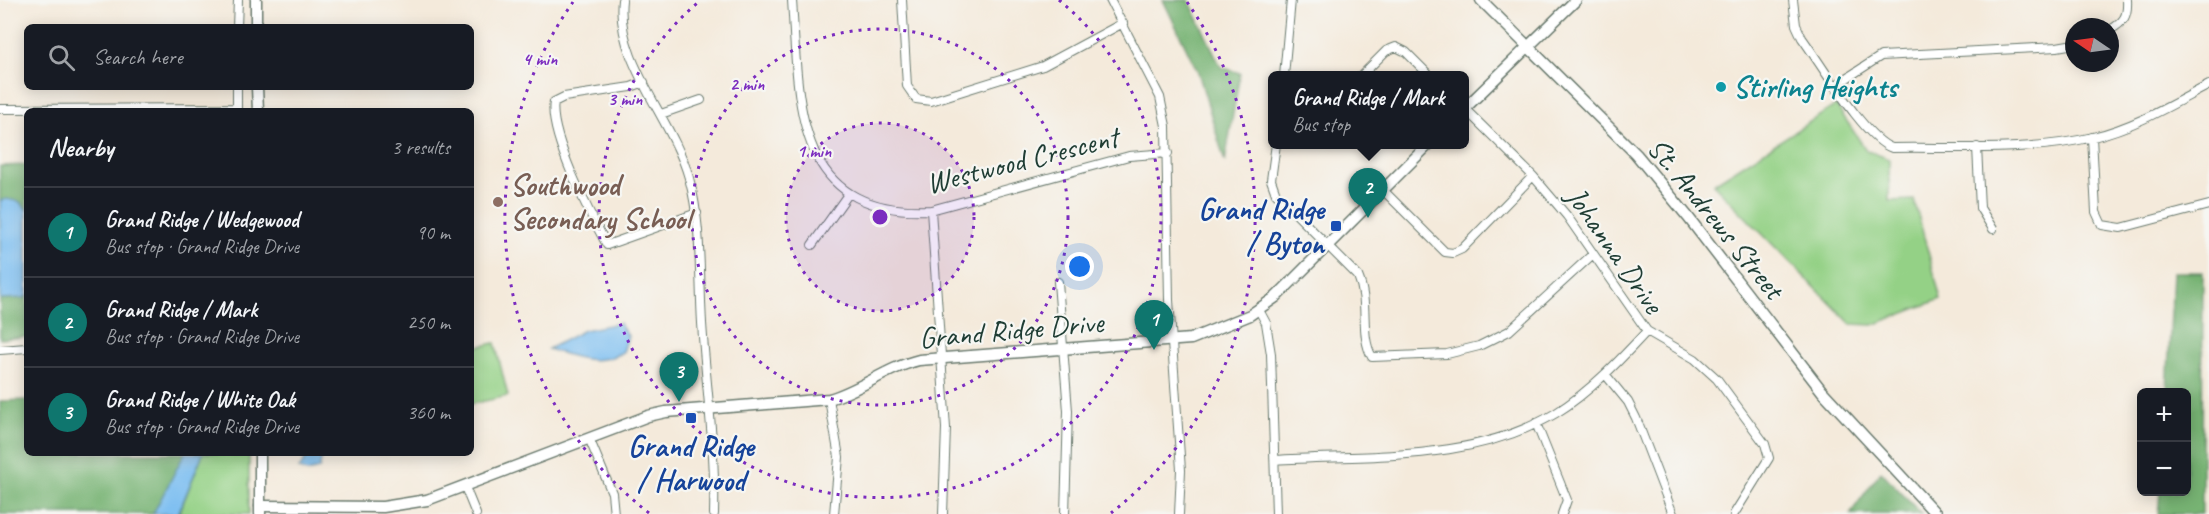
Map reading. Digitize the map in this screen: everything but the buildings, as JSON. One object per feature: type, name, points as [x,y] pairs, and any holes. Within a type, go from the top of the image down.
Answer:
[{"type":"street","points":[[237,24],[238,0]]},
{"type":"street","points":[[256,0],[256,24]]},
{"type":"street","points":[[622,0],[625,39],[688,175],[697,213],[715,473],[714,514]]},
{"type":"street","name":"Westwood Crescent","points":[[792,0],[802,122],[810,145],[822,166],[849,193],[890,208],[931,210],[1130,156],[1168,153]]},
{"type":"street","points":[[902,0],[907,86],[916,99],[931,101],[1043,66],[1123,23]]},
{"type":"street","points":[[1110,0],[1160,98],[1168,153],[1172,340],[1180,470],[1179,514]]},
{"type":"street","points":[[1284,71],[1291,0]]},
{"type":"street","name":"St. Andrews Street","points":[[1481,0],[1636,154],[1688,217],[1822,391],[1936,514]]},
{"type":"street","points":[[1469,104],[1576,0]]},
{"type":"street","points":[[1793,0],[1796,25],[1802,38],[1867,129],[1882,145],[1892,148],[2056,143],[2092,137],[2147,118],[2209,85]]},
{"type":"street","points":[[2119,25],[2127,15],[2127,0]]},
{"type":"street","points":[[1836,85],[1881,56],[2065,46]]},
{"type":"street","points":[[1365,71],[1386,51],[1396,47],[1406,52],[1426,71]]},
{"type":"street","points":[[644,82],[631,87],[564,97],[554,102],[552,111],[565,155],[607,245],[697,213]]},
{"type":"street","points":[[237,90],[237,108]]},
{"type":"street","points":[[257,90],[258,108]]},
{"type":"street","points":[[661,114],[701,100]]},
{"type":"street","points":[[0,109],[24,109]]},
{"type":"street","name":"Johanna Drive","points":[[1275,460],[1466,446],[1536,423],[1557,412],[1605,374],[1647,331],[1567,216],[1533,176],[1469,114]]},
{"type":"street","points":[[2092,137],[2096,212],[2102,225],[2121,228],[2209,205]]},
{"type":"street","points":[[1977,147],[1980,208],[1993,229]]},
{"type":"street","points":[[1276,149],[1273,188],[1358,276],[1365,292],[1367,348],[1372,357],[1447,354],[1479,346],[1509,331],[1593,254]]},
{"type":"street","name":"Grand Ridge Drive","points":[[260,510],[384,510],[427,500],[465,487],[656,414],[828,399],[858,388],[895,368],[942,358],[1200,336],[1259,310],[1276,297],[1424,149]]},
{"type":"street","points":[[1383,190],[1445,252],[1453,253],[1462,249],[1533,176]]},
{"type":"street","points":[[812,245],[849,193]]},
{"type":"street","points":[[931,210],[946,429],[943,514]]},
{"type":"street","points":[[1058,282],[1068,411],[1065,514]]},
{"type":"street","points":[[1259,310],[1266,323],[1272,354],[1276,514]]},
{"type":"street","points":[[1647,331],[1695,359],[1717,379],[1769,452],[1765,465],[1734,514]]},
{"type":"street","points":[[0,350],[24,348]]},
{"type":"street","points":[[1605,374],[1628,402],[1636,418],[1673,514]]},
{"type":"street","points":[[828,399],[839,457],[834,514]]},
{"type":"street","points":[[1536,423],[1567,500],[1562,514]]},
{"type":"street","points":[[590,438],[612,493],[614,514]]},
{"type":"street","points":[[260,456],[260,510]]},
{"type":"street","points":[[465,487],[476,514]]},
{"type":"green space","points":[[1163,0],[1189,0],[1221,67],[1240,73],[1225,162],[1198,72]]},
{"type":"green space","points":[[1836,105],[1866,150],[1889,159],[1889,201],[1914,200],[1941,299],[1873,325],[1851,324],[1713,184]]},
{"type":"green space","points":[[24,165],[24,207],[20,202],[0,201],[0,166]]},
{"type":"green space","points":[[2173,272],[2203,272],[2202,514],[2158,514],[2160,496],[2191,496],[2191,388],[2167,388]]},
{"type":"green space","points":[[23,298],[24,337],[0,339],[0,299]]},
{"type":"green space","points":[[495,343],[508,396],[474,403],[474,347]]},
{"type":"green space","points":[[24,400],[24,456],[183,456],[153,514],[0,514],[0,401]]},
{"type":"green space","points":[[202,456],[249,456],[249,514],[179,514]]},
{"type":"green space","points":[[1881,471],[1921,514],[1850,514]]},
{"type":"water","points":[[7,199],[20,202],[24,207],[24,298],[0,299],[0,201]]},
{"type":"water","points":[[619,323],[628,336],[623,352],[613,357],[586,359],[548,349],[584,330]]},
{"type":"water","points":[[183,456],[202,456],[178,514],[153,514]]},
{"type":"water","points":[[322,456],[319,469],[307,472],[299,469],[307,457]]},
{"type":"place","name":"Stirling Heights","points":[[1721,87]]},
{"type":"place","name":"Southwood Secondary School","points":[[498,202]]},
{"type":"place","name":"Grand Ridge / Mark","points":[[1368,218]]},
{"type":"place","name":"Grand Ridge / Byton","points":[[1336,226]]},
{"type":"place","name":"Grand Ridge / Wedgewood","points":[[1154,350]]},
{"type":"place","name":"Grand Ridge / White Oak","points":[[679,402]]},
{"type":"place","name":"Grand Ridge / Harwood","points":[[691,418]]}]
